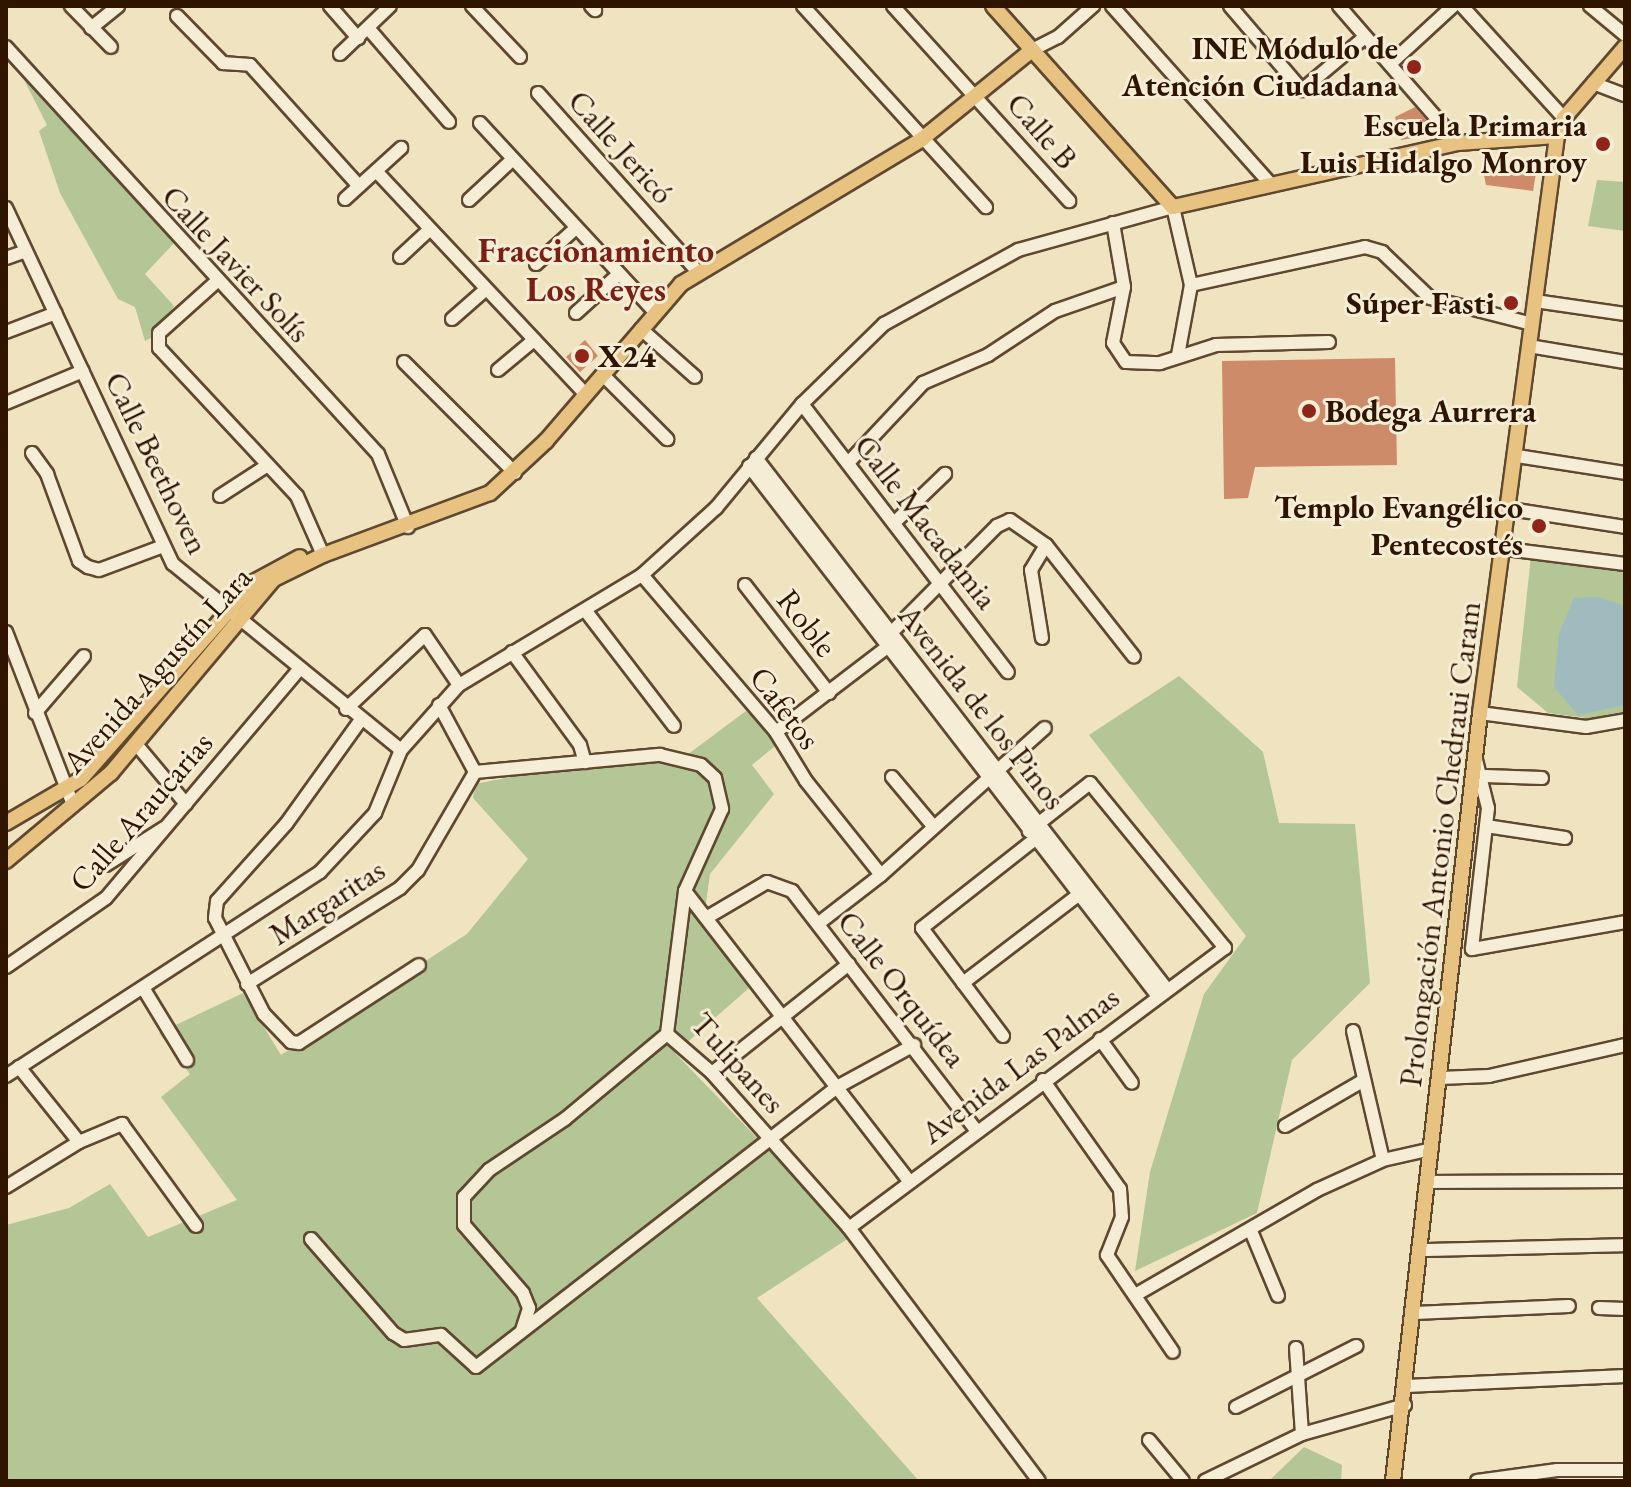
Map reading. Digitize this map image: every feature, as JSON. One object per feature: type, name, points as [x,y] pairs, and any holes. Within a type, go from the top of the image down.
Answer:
[{"type":"main road","points":[[993,6],[1173,207],[1269,182],[1458,143],[1557,136]]},
{"type":"main road","name":"Prolongación Antonio Chedraui Caram","points":[[1393,1481],[1423,1250],[1480,713],[1506,549],[1557,136],[1564,118],[1625,47]]},
{"type":"main road","name":"Avenida Agustín Lara","points":[[6,861],[70,798],[274,579],[323,555],[473,503],[515,473],[655,312],[697,271],[922,139],[1032,50]]},
{"type":"main road","name":"Avenida Agustín Lara","points":[[6,823],[70,798],[136,744],[234,619]]},
{"type":"street","points":[[71,6],[111,47]]},
{"type":"street","points":[[91,28],[118,6]]},
{"type":"street","points":[[330,6],[358,38]]},
{"type":"street","points":[[340,54],[390,6]]},
{"type":"street","points":[[472,6],[520,57]]},
{"type":"street","points":[[803,6],[986,207]]},
{"type":"street","name":"Calle B","points":[[893,6],[977,95],[1069,201]]},
{"type":"street","points":[[1032,50],[1093,6]]},
{"type":"street","points":[[1112,6],[1269,182]]},
{"type":"street","points":[[1230,6],[1302,90],[1365,37]]},
{"type":"street","points":[[1339,6],[1458,143]]},
{"type":"street","points":[[1390,64],[1453,6]]},
{"type":"street","points":[[1462,6],[1564,118]]},
{"type":"street","points":[[1590,6],[1625,35]]},
{"type":"street","points":[[177,16],[223,63],[250,65],[359,186]]},
{"type":"street","points":[[368,28],[449,122]]},
{"type":"street","name":"Calle Javier Solís","points":[[6,47],[216,282],[378,454],[408,527]]},
{"type":"street","points":[[1593,83],[1625,95]]},
{"type":"street","name":"Calle Jericó","points":[[538,93],[697,271]]},
{"type":"street","points":[[480,123],[655,312]]},
{"type":"street","points":[[345,199],[401,148]]},
{"type":"street","points":[[469,200],[513,159]]},
{"type":"street","points":[[376,171],[586,395]]},
{"type":"street","points":[[6,1076],[145,991],[295,893],[359,833],[375,813],[401,750],[459,685],[642,575],[716,508],[802,404],[866,338],[952,284],[1018,250],[1173,207],[1191,285],[1178,355]]},
{"type":"street","name":"Calle Beethoven","points":[[6,208],[161,547],[187,580],[360,721],[401,750]]},
{"type":"street","points":[[1113,223],[1124,287],[1113,343],[1126,362],[1160,363],[1216,345],[1329,342]]},
{"type":"street","points":[[536,264],[576,228]]},
{"type":"street","points":[[400,257],[430,229]]},
{"type":"street","points":[[1191,285],[1375,248],[1430,298],[1532,324]]},
{"type":"street","points":[[6,258],[26,251]]},
{"type":"street","points":[[576,313],[619,274]]},
{"type":"street","points":[[216,282],[157,341],[303,505],[323,555]]},
{"type":"street","points":[[848,463],[923,383],[988,355],[1055,311],[1124,287]]},
{"type":"street","points":[[452,319],[485,290]]},
{"type":"street","points":[[1535,301],[1625,314]]},
{"type":"street","points":[[6,332],[56,313]]},
{"type":"street","points":[[641,329],[695,377]]},
{"type":"street","points":[[498,370],[534,340]]},
{"type":"street","points":[[1529,346],[1625,362]]},
{"type":"street","points":[[404,362],[515,473]]},
{"type":"street","points":[[6,403],[83,371]]},
{"type":"street","points":[[603,375],[667,439]]},
{"type":"street","name":"Calle Macadamia","points":[[802,404],[1008,672]]},
{"type":"street","points":[[32,453],[47,474],[79,561],[99,570],[161,547]]},
{"type":"street","points":[[1517,456],[1625,473]]},
{"type":"street","name":"Avenida de los Pinos","points":[[753,462],[875,623],[886,648],[997,768],[1078,895],[1162,992]]},
{"type":"street","points":[[220,496],[268,465]]},
{"type":"street","points":[[894,523],[945,474]]},
{"type":"street","points":[[1510,509],[1625,527]]},
{"type":"street","points":[[891,633],[940,583],[1010,520],[1046,545],[1134,657]]},
{"type":"street","points":[[1042,638],[1031,570],[1046,545]]},
{"type":"street","points":[[1506,549],[1625,564]]},
{"type":"street","name":"Cafetos","points":[[642,575],[776,732],[806,781],[881,875]]},
{"type":"street","name":"Roble","points":[[745,585],[829,693]]},
{"type":"street","points":[[585,610],[674,726]]},
{"type":"street","name":"Avenida de los Pinos","points":[[875,623],[891,633],[991,780],[1162,992]]},
{"type":"street","points":[[6,632],[70,798]]},
{"type":"street","points":[[346,709],[425,635],[459,685]]},
{"type":"street","points":[[776,732],[886,648]]},
{"type":"street","points":[[512,652],[580,745],[585,762]]},
{"type":"street","points":[[35,713],[84,656]]},
{"type":"street","name":"Calle Araucarias","points":[[6,967],[106,898],[298,671]]},
{"type":"street","points":[[439,705],[475,772]]},
{"type":"street","points":[[1480,713],[1625,730]]},
{"type":"street","points":[[1607,726],[1625,720]]},
{"type":"street","points":[[360,721],[286,824],[217,901],[215,918],[247,984],[280,1035],[299,1043],[419,965]]},
{"type":"street","points":[[819,923],[881,875],[991,780],[997,768],[1045,728]]},
{"type":"street","points":[[136,744],[186,804]]},
{"type":"street","points":[[1475,756],[1485,776],[1486,826],[1472,949],[1625,922]]},
{"type":"street","name":"Tulipanes","points":[[475,772],[681,757],[715,778],[722,809],[685,891],[667,1034],[712,1073],[849,1228],[1039,1481]]},
{"type":"street","name":"Margaritas","points":[[247,984],[400,888],[418,870],[475,772]]},
{"type":"street","points":[[1485,776],[1542,778]]},
{"type":"street","points":[[892,777],[934,827]]},
{"type":"street","name":"Avenida Las Palmas","points":[[849,1228],[908,1180],[1225,948],[1090,783],[1035,831]]},
{"type":"street","points":[[1486,826],[1565,838]]},
{"type":"street","points":[[106,865],[166,827]]},
{"type":"street","points":[[1003,1036],[922,928],[1035,831]]},
{"type":"street","name":"Calle Orquídea","points":[[706,918],[767,882],[780,883],[819,923],[977,1131]]},
{"type":"street","points":[[685,891],[908,1180]]},
{"type":"street","points":[[963,983],[1078,895]]},
{"type":"street","points":[[712,1073],[849,964]]},
{"type":"street","points":[[145,991],[187,1060]]},
{"type":"street","points":[[1353,1031],[1383,1160]]},
{"type":"street","points":[[522,1330],[529,1308],[523,1293],[464,1225],[464,1197],[489,1170],[565,1119],[667,1034]]},
{"type":"street","points":[[1100,1039],[1132,1083]]},
{"type":"street","points":[[311,1239],[404,1340],[441,1335],[476,1367],[837,1087],[914,1045]]},
{"type":"street","points":[[1440,1078],[1489,1076],[1625,1045]]},
{"type":"street","points":[[19,1067],[79,1142]]},
{"type":"street","points":[[1043,1080],[1120,1189],[1122,1217],[1107,1255],[1137,1294],[1173,1352]]},
{"type":"street","points":[[1285,1126],[1364,1080]]},
{"type":"street","points":[[6,1187],[79,1142],[122,1124],[196,1226]]},
{"type":"street","points":[[1137,1294],[1383,1160],[1432,1149]]},
{"type":"street","points":[[1429,1182],[1565,1176],[1625,1181]]},
{"type":"street","points":[[1251,1231],[1278,1296]]},
{"type":"street","points":[[1423,1250],[1625,1245]]},
{"type":"street","points":[[1415,1313],[1569,1306]]},
{"type":"street","points":[[1599,1308],[1625,1309]]},
{"type":"street","points":[[1236,1407],[1356,1346]]},
{"type":"street","points":[[1296,1348],[1302,1434]]},
{"type":"street","points":[[1407,1386],[1625,1376]]},
{"type":"street","points":[[1205,1481],[1302,1434],[1405,1405]]},
{"type":"street","points":[[1149,1440],[1183,1481]]},
{"type":"street","points":[[1477,1481],[1625,1470]]},
{"type":"green space","points":[[16,64],[175,242],[145,274],[174,306],[153,337],[145,341],[135,307],[118,299],[60,193],[39,131],[47,125]]},
{"type":"green space","points":[[1597,180],[1625,182],[1625,231],[1588,226]]},
{"type":"green space","points":[[1531,556],[1625,558],[1625,714],[1610,721],[1548,713],[1517,687]]},
{"type":"green space","points":[[1179,676],[1263,752],[1279,823],[1355,824],[1370,983],[1292,1060],[1257,1213],[1135,1271],[1150,1172],[1204,994],[1246,936],[1089,735]]},
{"type":"green space","points":[[746,711],[780,742],[752,765],[774,794],[710,874],[703,925],[749,988],[675,1053],[852,1236],[757,1298],[919,1481],[6,1481],[6,1225],[69,1208],[110,1184],[148,1237],[237,1200],[161,1097],[190,1074],[159,1033],[243,993],[281,1055],[467,934],[528,859],[473,798],[475,784],[578,764],[687,755]]},
{"type":"green space","points":[[1304,1447],[1342,1465],[1341,1481],[1269,1481]]},
{"type":"water","points":[[1598,597],[1625,606],[1625,705],[1578,715],[1554,687],[1559,634],[1574,598]]},
{"type":"building","points":[[1415,107],[1438,134],[1401,140],[1395,117]]},
{"type":"building","points":[[1529,158],[1537,167],[1533,191],[1486,185],[1482,165]]},
{"type":"building","name":"X24","points":[[585,340],[598,356],[580,372],[566,357]]},
{"type":"building","name":"Bodega Aurrera","points":[[1395,358],[1397,465],[1255,467],[1248,498],[1224,499],[1222,361]]},
{"type":"place","name":"INE Módulo de Atención Ciudadana","points":[[1414,67]]},
{"type":"place","name":"Escuela Primaria Luis Hidalgo Monroy","points":[[1603,144]]},
{"type":"place","name":"Súper Fasti","points":[[1511,303]]},
{"type":"place","name":"X24","points":[[582,356]]},
{"type":"place","name":"Bodega Aurrera","points":[[1309,411]]},
{"type":"place","name":"Templo Evangélico Pentecostés","points":[[1539,526]]},
{"type":"district","name":"Fraccionamiento Los Reyes","points":[[596,270]]}]
